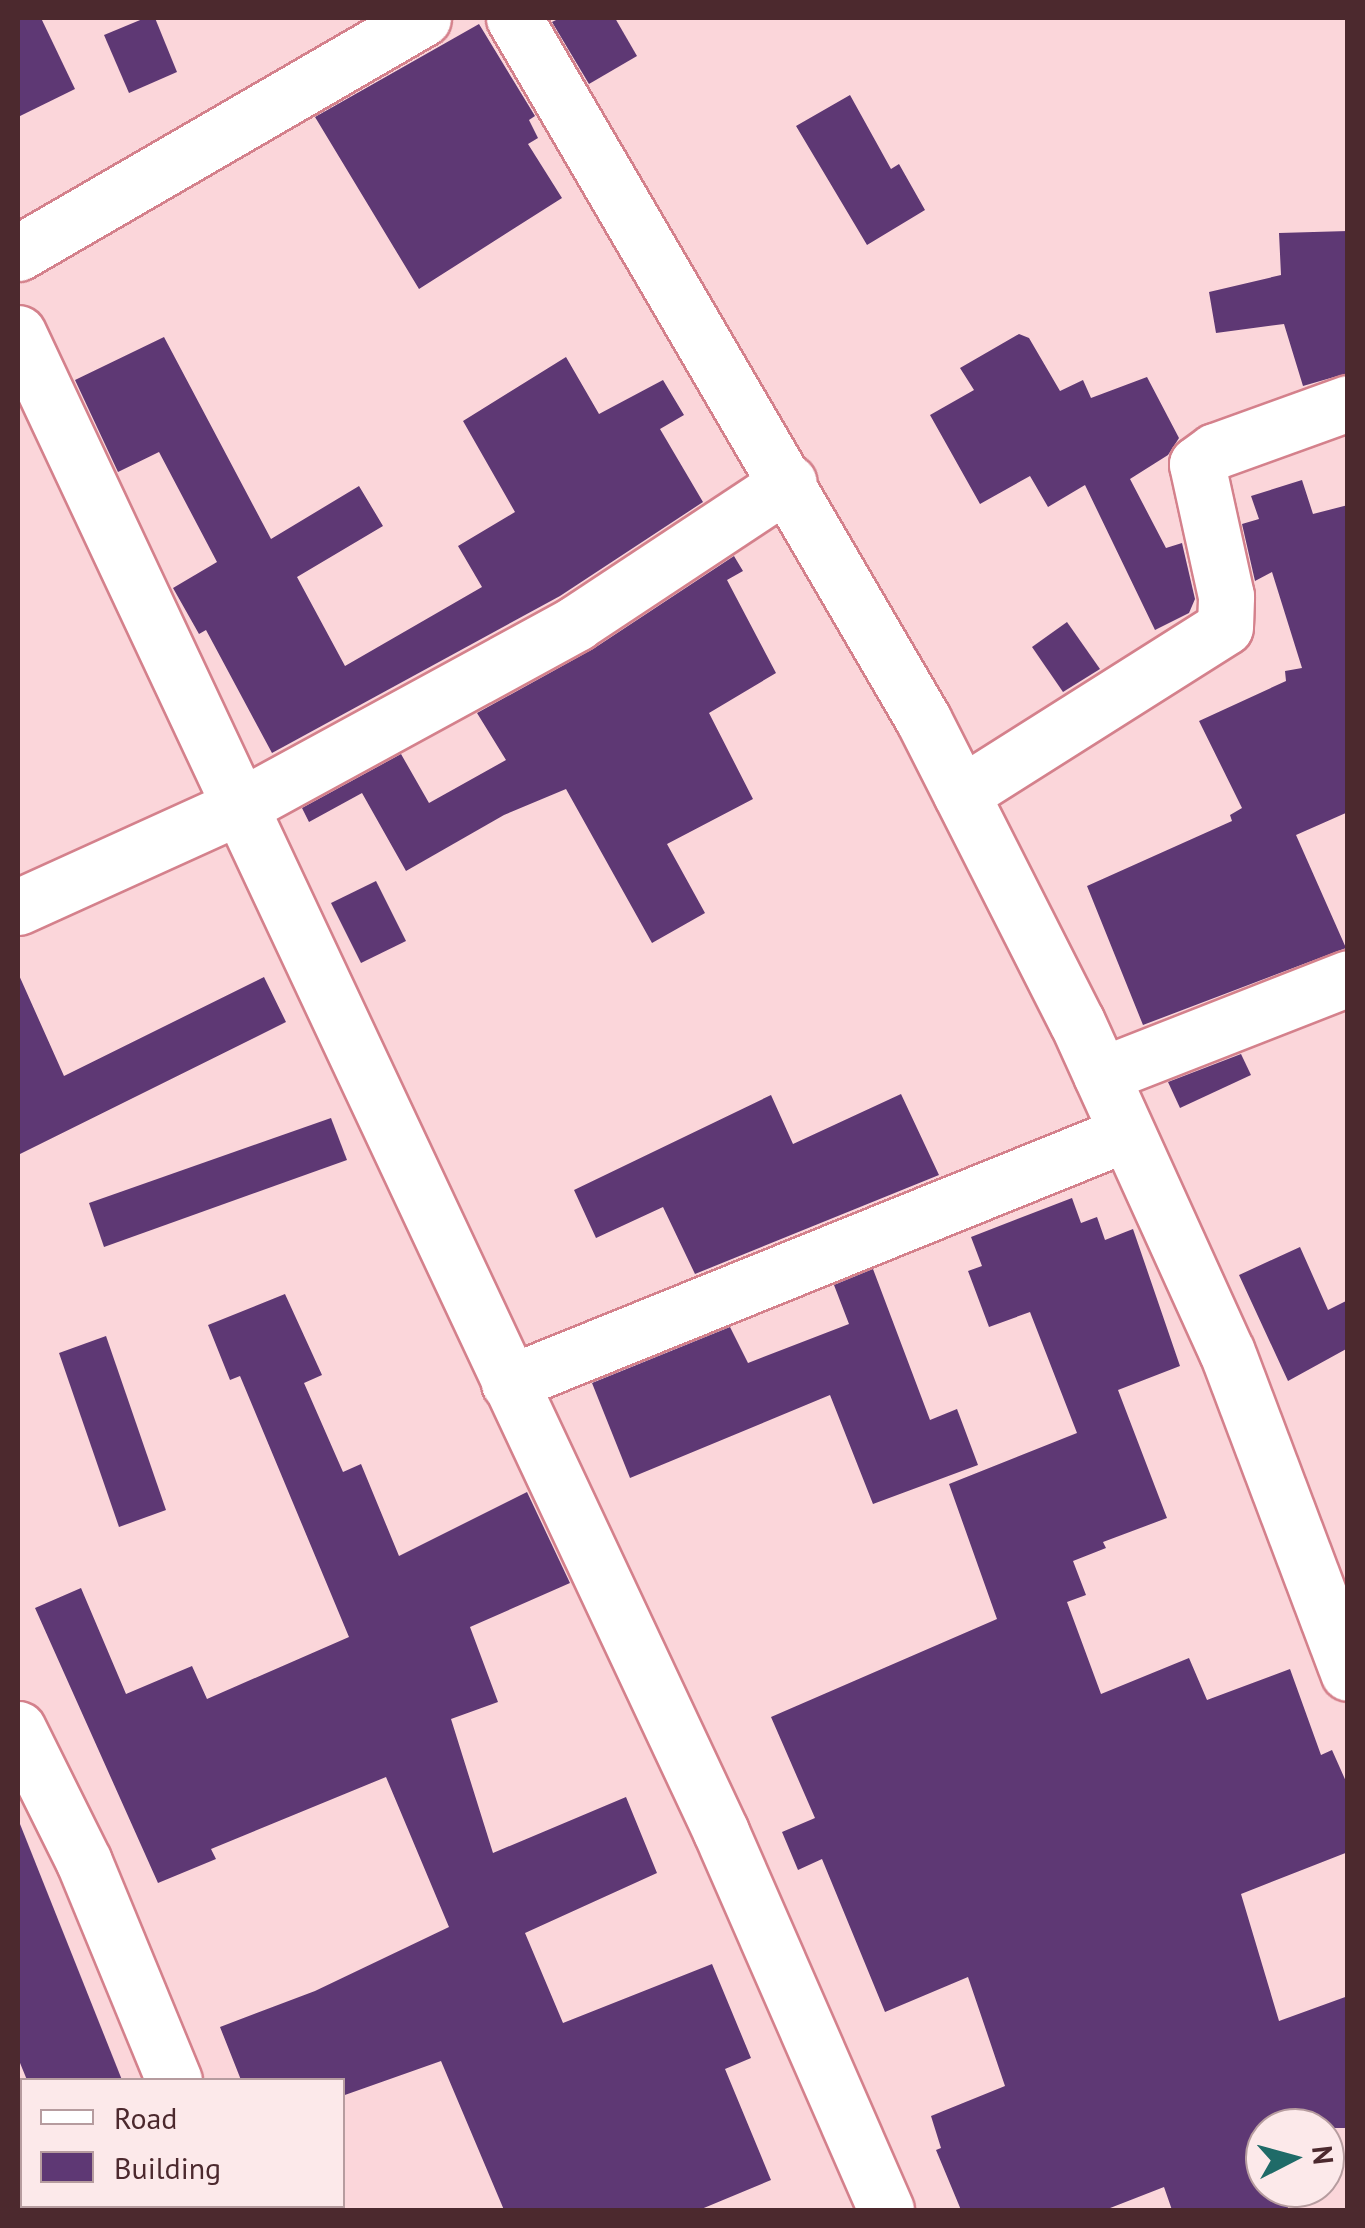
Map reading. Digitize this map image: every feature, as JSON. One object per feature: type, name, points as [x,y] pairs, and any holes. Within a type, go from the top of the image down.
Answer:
[{"type":"street","points":[[18,254],[423,18]]},
{"type":"street","points":[[514,18],[789,482],[961,794],[1101,1075],[1227,1352],[1348,1673]]},
{"type":"street","points":[[18,334],[721,1832],[886,2210]]},
{"type":"street","points":[[961,794],[1225,627],[1226,596],[1197,464],[1215,451],[1348,403]]},
{"type":"street","points":[[18,907],[241,806],[576,623],[789,482]]},
{"type":"street","points":[[1101,1075],[1348,978]]},
{"type":"street","points":[[509,1384],[1125,1134]]},
{"type":"street","points":[[18,1729],[84,1862],[173,2078]]},
{"type":"building","points":[[18,18],[41,18],[75,89],[18,117]]},
{"type":"building","points":[[145,18],[155,18],[177,72],[129,93],[104,35]]},
{"type":"building","points":[[560,18],[615,18],[637,56],[589,84],[552,22]]},
{"type":"building","points":[[479,24],[535,116],[529,120],[538,138],[528,144],[562,198],[419,289],[315,117]]},
{"type":"building","points":[[850,95],[891,169],[899,164],[925,210],[867,245],[796,126]]},
{"type":"building","points":[[1348,231],[1348,373],[1303,386],[1284,324],[1216,333],[1209,292],[1281,275],[1279,233]]},
{"type":"building","points":[[1019,334],[1029,338],[1060,391],[1083,380],[1091,398],[1147,377],[1179,438],[1168,455],[1130,479],[1166,548],[1182,543],[1195,599],[1189,613],[1155,630],[1085,485],[1048,507],[1030,476],[980,504],[930,415],[974,390],[960,368]]},
{"type":"building","points":[[164,337],[271,539],[359,486],[383,526],[297,577],[345,666],[482,587],[458,546],[515,512],[463,421],[566,357],[599,414],[663,380],[684,415],[660,429],[703,502],[560,596],[272,753],[206,630],[199,634],[173,588],[217,562],[159,452],[118,472],[75,380]]},
{"type":"building","points":[[1302,480],[1313,514],[1348,505],[1348,812],[1296,835],[1346,948],[1143,1025],[1087,886],[1232,821],[1230,815],[1242,808],[1199,721],[1286,681],[1285,671],[1302,668],[1272,572],[1255,581],[1242,524],[1259,519],[1251,496]]},
{"type":"building","points":[[734,556],[743,571],[727,580],[776,673],[709,713],[753,799],[667,844],[705,913],[652,943],[566,789],[504,815],[406,871],[362,793],[309,822],[302,808],[401,754],[429,803],[506,760],[477,713],[593,649]]},
{"type":"building","points":[[1067,622],[1100,669],[1063,692],[1032,647]]},
{"type":"building","points":[[376,881],[406,941],[361,963],[331,903]]},
{"type":"building","points":[[18,973],[64,1076],[264,977],[286,1022],[18,1155]]},
{"type":"building","points":[[1241,1054],[1251,1075],[1180,1108],[1168,1082]]},
{"type":"building","points":[[901,1094],[939,1175],[695,1274],[663,1207],[596,1238],[574,1190],[771,1095],[793,1144]]},
{"type":"building","points":[[331,1118],[347,1160],[104,1247],[89,1203]]},
{"type":"building","points":[[1072,1198],[1081,1223],[1097,1217],[1105,1240],[1133,1229],[1180,1366],[1118,1390],[1167,1518],[1103,1542],[1106,1548],[1073,1561],[1086,1595],[1067,1602],[1101,1694],[1189,1658],[1207,1700],[1290,1669],[1321,1755],[1332,1750],[1348,1786],[1348,1852],[1241,1894],[1279,2021],[1348,1996],[1348,2128],[1345,2108],[1245,2108],[1245,2208],[1289,2210],[1172,2210],[1164,2187],[1105,2210],[961,2210],[936,2150],[941,2148],[931,2116],[1005,2086],[968,1977],[885,2012],[822,1859],[798,1870],[782,1832],[815,1818],[771,1717],[997,1619],[949,1484],[1077,1433],[1030,1312],[989,1327],[968,1271],[982,1266],[971,1237]]},
{"type":"building","points":[[1300,1247],[1328,1310],[1348,1300],[1348,1348],[1288,1381],[1239,1275]]},
{"type":"building","points":[[873,1269],[930,1420],[957,1409],[978,1465],[873,1504],[830,1395],[630,1478],[592,1383],[730,1327],[748,1363],[849,1324],[834,1285]]},
{"type":"building","points":[[285,1294],[322,1375],[304,1383],[343,1472],[361,1464],[399,1556],[527,1492],[570,1583],[470,1627],[498,1702],[451,1719],[493,1853],[626,1797],[657,1873],[525,1933],[563,2023],[712,1964],[751,2058],[725,2069],[771,2180],[699,2210],[504,2210],[441,2061],[345,2095],[345,2078],[240,2078],[220,2027],[315,1991],[449,1927],[386,1777],[211,1849],[216,1859],[158,1883],[35,1608],[81,1588],[126,1694],[192,1666],[207,1699],[349,1637],[240,1376],[230,1380],[208,1325]]},
{"type":"building","points":[[106,1336],[166,1510],[119,1527],[59,1353]]},
{"type":"building","points":[[20,1824],[121,2078],[26,2078],[18,2058]]}]
